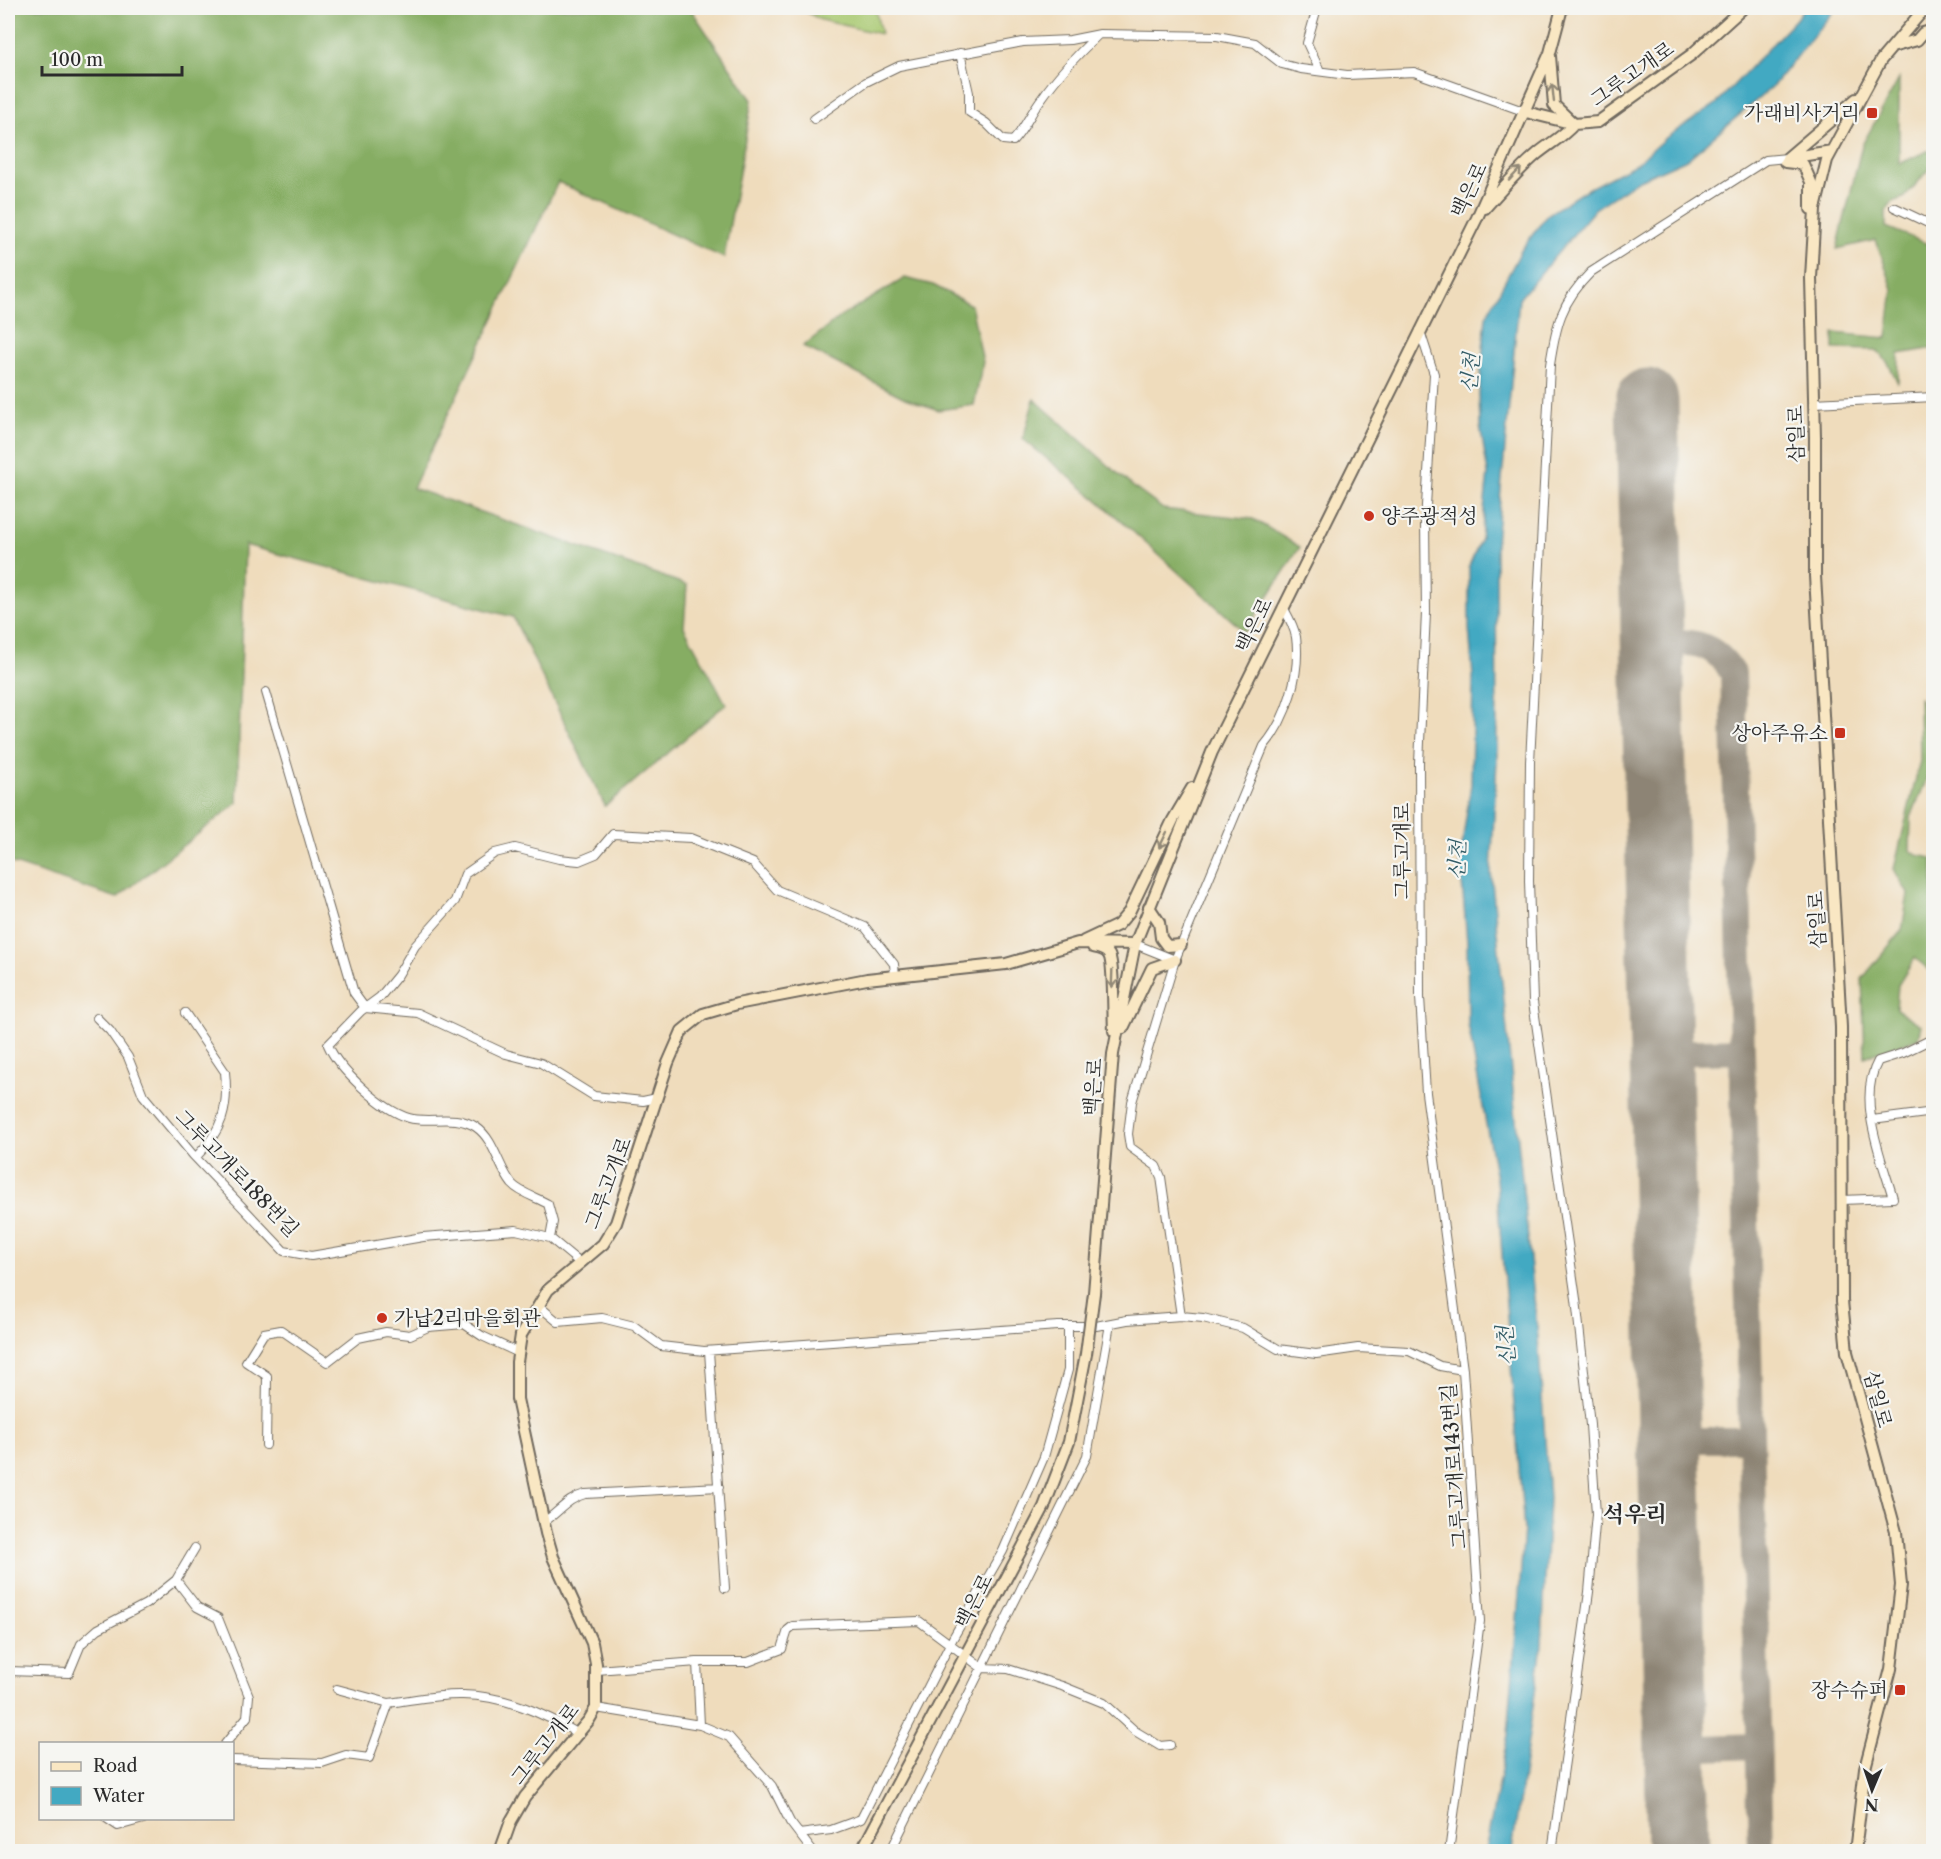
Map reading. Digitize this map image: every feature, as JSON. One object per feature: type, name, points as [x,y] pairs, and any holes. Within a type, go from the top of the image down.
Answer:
[{"type":"main road","name":"백은로","points":[[861,1851],[1044,1507],[1069,1442],[1086,1354],[1094,1293],[1115,1044],[1136,944],[1149,907],[1212,752],[1477,218],[1526,112],[1550,53],[1562,8]]},
{"type":"main road","name":"그루고개로","points":[[1526,112],[1574,124],[1598,122],[1622,107],[1691,55],[1743,8]]},
{"type":"main road","name":"삼일로","points":[[1855,1851],[1865,1768],[1891,1670],[1901,1585],[1896,1532],[1847,1352],[1842,1301],[1841,1027],[1815,576],[1811,278],[1815,209],[1832,151],[1881,60],[1923,8]]},
{"type":"main road","points":[[1892,47],[1917,40],[1923,33],[1934,30]]},
{"type":"main road","points":[[1477,218],[1518,170],[1544,148],[1564,136],[1574,124],[1554,105],[1550,53]]},
{"type":"main road","points":[[1786,160],[1861,94]]},
{"type":"main road","points":[[1786,160],[1832,151]]},
{"type":"main road","points":[[1786,160],[1803,164],[1811,182],[1813,234]]},
{"type":"main road","points":[[1078,943],[1105,933],[1118,925],[1129,912],[1173,820],[1212,752]]},
{"type":"main road","points":[[1149,907],[1159,922],[1161,938],[1167,946],[1181,945]]},
{"type":"main road","points":[[1078,943],[1103,950],[1109,955],[1113,967],[1111,995],[1115,1044]]},
{"type":"main road","name":"그루고개로","points":[[500,1851],[511,1821],[525,1797],[579,1734],[596,1708],[597,1670],[592,1643],[553,1557],[517,1399],[521,1335],[548,1290],[603,1244],[616,1223],[668,1063],[682,1031],[704,1014],[737,1004],[895,976],[1006,964],[1078,943],[1136,944]]},
{"type":"main road","points":[[1115,1044],[1147,974],[1152,968],[1175,960]]},
{"type":"street","points":[[1317,8],[1307,43],[1320,71]]},
{"type":"street","points":[[1923,8],[1934,17]]},
{"type":"street","points":[[960,53],[969,93],[969,112],[1003,140],[1012,141],[1023,130],[1041,99],[1073,59],[1100,34]]},
{"type":"street","points":[[814,119],[880,74],[899,66],[960,53],[1100,34],[1217,36],[1255,43],[1282,64],[1320,71],[1347,75],[1414,72],[1526,112]]},
{"type":"street","points":[[1552,1851],[1589,1592],[1596,1514],[1590,1425],[1575,1299],[1542,1073],[1532,980],[1529,881],[1530,762],[1550,365],[1557,321],[1577,286],[1591,272],[1766,160],[1786,160]]},
{"type":"street","points":[[1894,207],[1934,226]]},
{"type":"street","name":"그루고개로","points":[[1420,332],[1434,374],[1425,522],[1426,613],[1419,763],[1420,997],[1426,1093],[1463,1370]]},
{"type":"street","points":[[1814,403],[1934,397]]},
{"type":"street","points":[[1181,1316],[1161,1177],[1156,1166],[1130,1147],[1128,1134],[1132,1102],[1175,960],[1264,746],[1273,735],[1288,702],[1296,661],[1296,637],[1283,607]]},
{"type":"street","points":[[266,692],[354,993],[365,1008],[418,1013],[506,1054],[541,1063],[594,1096],[643,1101],[657,1098]]},
{"type":"street","points":[[550,1238],[553,1222],[548,1204],[514,1186],[500,1166],[490,1141],[476,1127],[447,1118],[410,1119],[396,1112],[352,1078],[328,1046],[365,1008],[380,997],[398,975],[415,946],[455,901],[465,874],[495,853],[515,848],[560,859],[579,861],[596,854],[613,834],[691,838],[753,863],[777,890],[865,927],[894,964],[895,976]]},
{"type":"street","points":[[1136,944],[1175,960]]},
{"type":"street","points":[[185,1013],[225,1072],[226,1082],[219,1130],[196,1157]]},
{"type":"street","name":"그루고개로188번길","points":[[97,1018],[110,1031],[128,1057],[143,1095],[196,1157],[284,1251],[312,1256],[423,1238],[516,1230],[550,1238],[579,1262]]},
{"type":"street","points":[[1842,1200],[1893,1198],[1876,1147],[1872,1120],[1871,1074],[1878,1061],[1903,1053],[1934,1038]]},
{"type":"street","points":[[1872,1120],[1934,1112]]},
{"type":"street","name":"그루고개로143번길","points":[[539,1306],[558,1322],[602,1318],[634,1326],[661,1346],[709,1351],[1068,1326],[1096,1326],[1127,1320],[1181,1316],[1203,1318],[1244,1328],[1278,1349],[1316,1354],[1358,1348],[1409,1352],[1440,1366],[1463,1370],[1480,1621],[1449,1851]]},
{"type":"street","points":[[266,1445],[267,1376],[246,1362],[264,1332],[281,1330],[327,1362],[358,1338],[386,1332],[410,1335],[428,1327],[464,1324],[482,1336],[519,1353]]},
{"type":"street","points":[[890,1851],[1087,1456],[1110,1324]]},
{"type":"street","points":[[799,1834],[831,1830],[861,1818],[1002,1551],[1044,1457],[1068,1370],[1068,1326]]},
{"type":"street","points":[[709,1351],[725,1588]]},
{"type":"street","points":[[544,1522],[573,1497],[585,1494],[719,1487]]},
{"type":"street","points":[[8,1671],[69,1673],[81,1644],[98,1629],[146,1604],[177,1580],[195,1548]]},
{"type":"street","points":[[177,1580],[197,1607],[218,1618],[249,1696],[247,1717],[226,1742]]},
{"type":"street","points":[[597,1670],[697,1662],[748,1662],[782,1649],[788,1630],[793,1626],[919,1621],[982,1668],[1008,1669],[1062,1686],[1104,1703],[1135,1731],[1160,1746],[1170,1744]]},
{"type":"street","points":[[697,1662],[700,1725]]},
{"type":"street","points":[[337,1689],[389,1703],[463,1695],[516,1703],[550,1717],[579,1734]]},
{"type":"street","points":[[234,1760],[322,1762],[346,1755],[369,1758],[389,1703]]},
{"type":"street","points":[[596,1708],[700,1725],[729,1737],[772,1786],[806,1848],[813,1851]]},
{"type":"street","points":[[109,1820],[118,1826],[140,1820]]},
{"type":"green space","points":[[8,8],[690,8],[752,100],[724,258],[558,182],[413,488],[687,585],[684,627],[726,704],[605,806],[513,617],[245,545],[237,803],[117,898],[8,862]]},
{"type":"green space","points":[[799,8],[875,8],[881,34],[821,20]]},
{"type":"green space","points":[[1899,79],[1899,164],[1927,151],[1933,152],[1933,165],[1905,197],[1893,202],[1886,211],[1886,227],[1933,246],[1934,348],[1899,354],[1898,383],[1888,363],[1876,350],[1834,349],[1834,333],[1887,338],[1893,289],[1876,240],[1837,249],[1862,145]]},
{"type":"green space","points":[[905,278],[933,285],[971,305],[983,362],[974,405],[938,410],[905,398],[803,346],[843,315]]},
{"type":"green space","points":[[1034,399],[1132,486],[1163,509],[1253,519],[1300,547],[1245,632],[1101,503],[1023,439]]},
{"type":"green space","points":[[1919,698],[1931,713],[1932,742],[1930,771],[1911,817],[1910,850],[1917,855],[1933,858],[1933,973],[1915,958],[1898,985],[1896,1009],[1921,1025],[1918,1038],[1865,1057],[1862,979],[1902,930],[1908,894],[1894,869],[1920,761]]},
{"type":"water","points":[[1804,8],[1836,8],[1772,87],[1689,158],[1637,181],[1595,209],[1519,299],[1496,543],[1497,760],[1491,872],[1538,1337],[1549,1498],[1542,1645],[1512,1851],[1485,1851],[1508,1735],[1524,1530],[1496,1179],[1468,1024],[1467,942],[1460,858],[1471,784],[1473,677],[1469,628],[1469,566],[1481,538],[1488,473],[1480,426],[1479,393],[1486,317],[1522,249],[1547,215],[1584,191],[1636,164],[1664,139],[1716,104]]},
{"type":"taxiway","points":[[1652,642],[1698,644],[1716,653],[1733,673],[1761,1852]]},
{"type":"taxiway","points":[[1661,1053],[1742,1051]]},
{"type":"taxiway","points":[[1669,1440],[1751,1440]]},
{"type":"taxiway","points":[[1676,1749],[1758,1746]]},
{"type":"runway","points":[[1647,400],[1678,1852]]},
{"type":"place","name":"가래비사거리","points":[[1872,113]]},
{"type":"place","name":"양주광적성","points":[[1369,516]]},
{"type":"place","name":"상아주유소","points":[[1840,733]]},
{"type":"place","name":"가납2리마을회관","points":[[382,1318]]},
{"type":"place","name":"장수슈퍼","points":[[1900,1690]]},
{"type":"district","name":"석우리","points":[[1635,1514]]},
{"type":"water label","name":"신천","points":[[1470,373]]},
{"type":"water label","name":"신천","points":[[1457,860]]},
{"type":"water label","name":"신천","points":[[1506,1346]]}]
